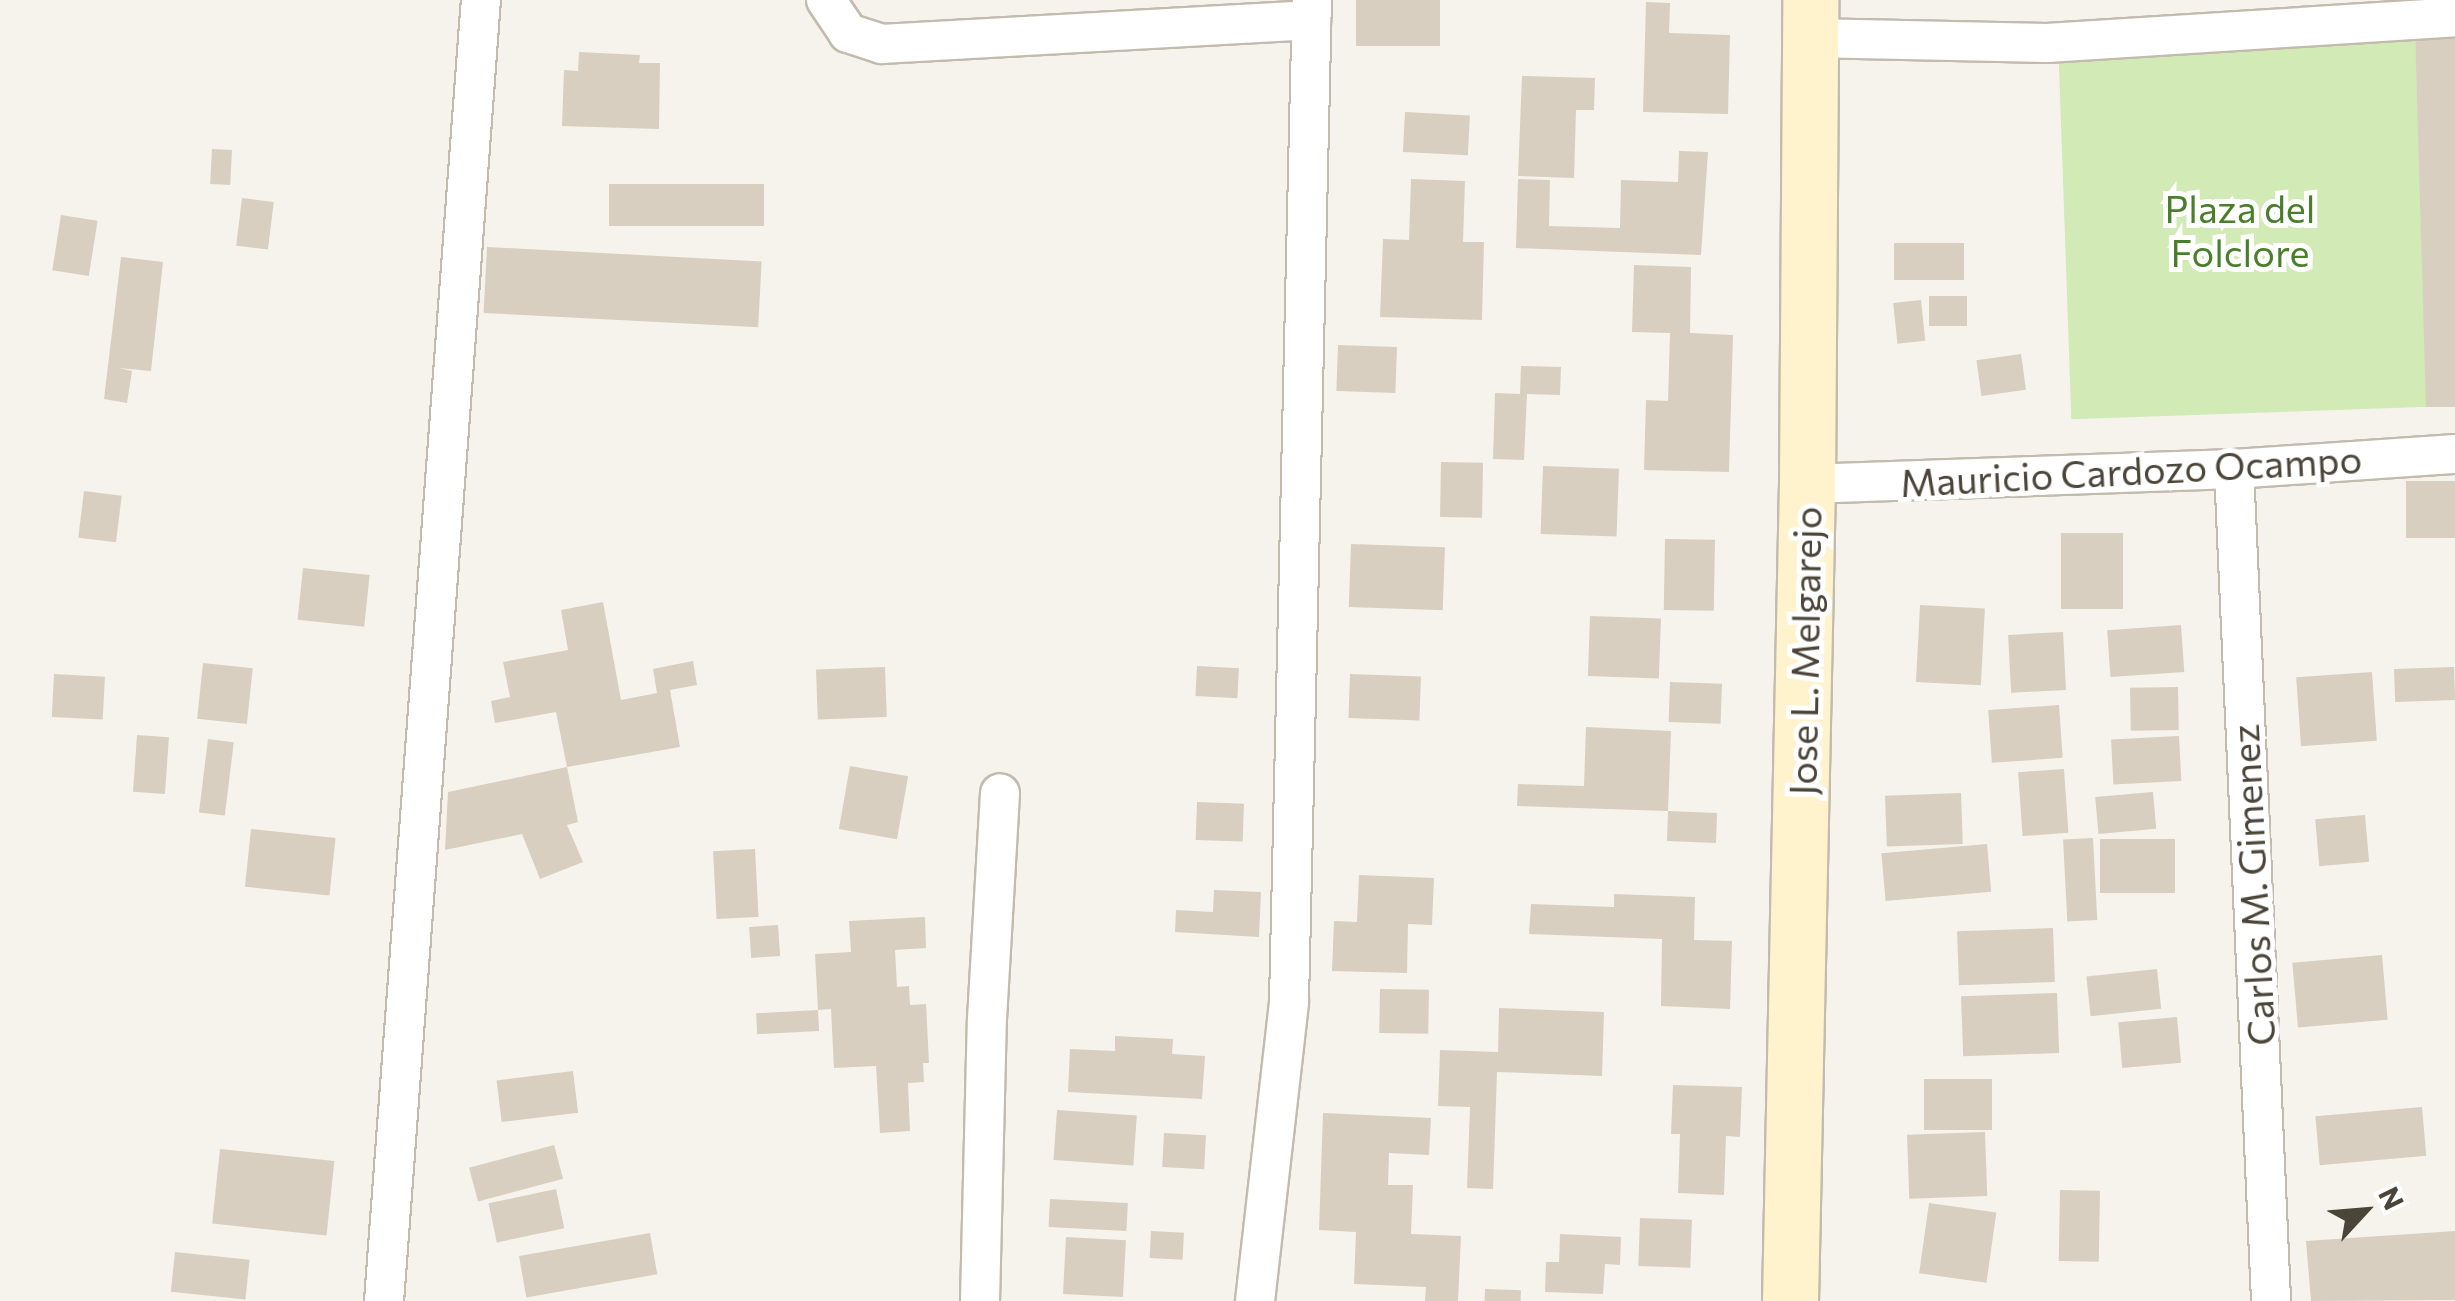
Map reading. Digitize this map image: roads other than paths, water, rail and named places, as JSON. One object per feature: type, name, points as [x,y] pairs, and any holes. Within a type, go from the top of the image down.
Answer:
[{"type":"street","points":[[384,1301],[481,0]]},
{"type":"street","points":[[826,0],[848,32],[882,44],[1311,10],[1289,1002],[1255,1301]]},
{"type":"street","points":[[1810,19],[2047,44],[2455,17]]},
{"type":"street","name":"Jose L. Melgarejo","points":[[1790,1301],[1807,484],[1810,19]]},
{"type":"street","name":"Mauricio Cardozo Ocampo","points":[[1807,484],[2234,469],[2455,454]]},
{"type":"street","name":"Carlos M. Gimenez","points":[[2234,469],[2270,1301]]},
{"type":"street","points":[[980,1301],[987,1020],[1000,793]]},
{"type":"park label","name":"Plaza del Folclore","points":[[2240,230]]}]
